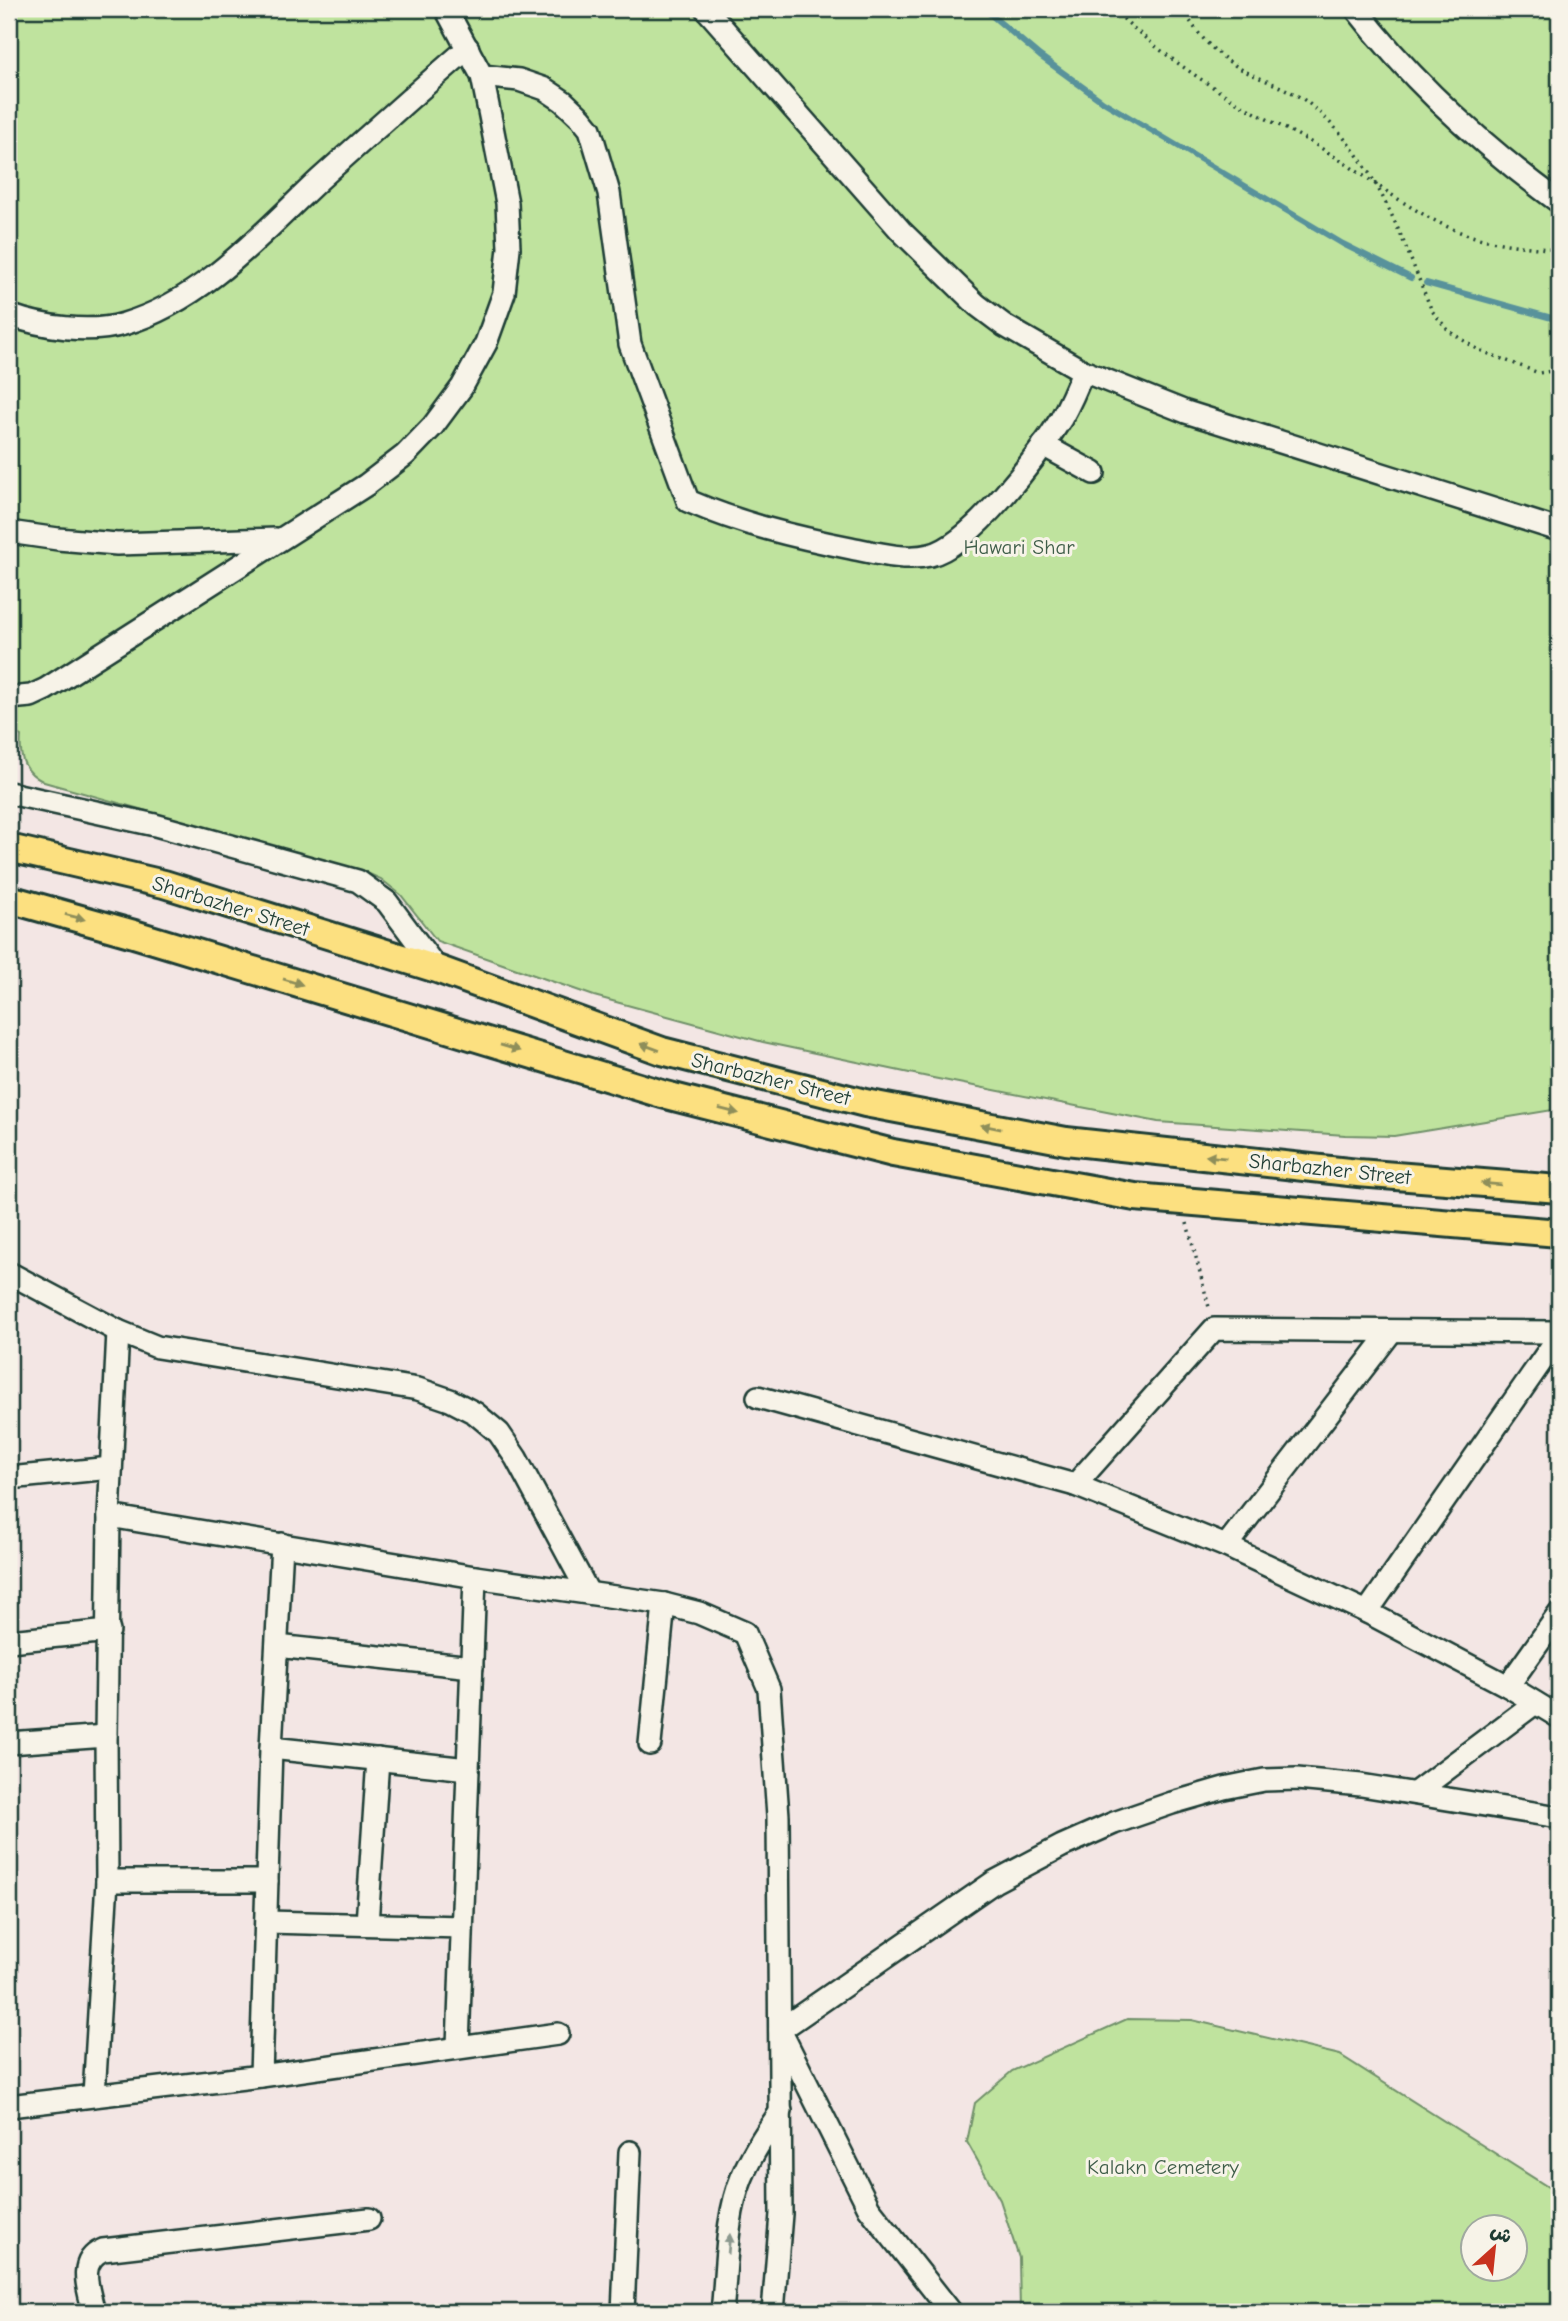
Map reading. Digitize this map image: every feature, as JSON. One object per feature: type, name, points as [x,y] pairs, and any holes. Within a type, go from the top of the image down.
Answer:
[{"type":"main road","name":"Sharbazher Street","points":[[9,848],[163,884],[437,969],[662,1051],[865,1103],[1066,1141],[1358,1172],[1559,1189]]},
{"type":"main road","name":"Sharbazher Street","points":[[9,899],[147,937],[662,1094],[920,1158],[1135,1197],[1559,1233]]},
{"type":"main road","points":[[820,1135],[829,1094]]},
{"type":"street","points":[[10,699],[31,696],[46,689],[366,485],[405,455],[433,426],[462,387],[486,343],[504,293],[509,248],[507,203],[482,76],[446,9]]},
{"type":"street","points":[[706,9],[930,261],[977,305],[1005,326],[1083,370],[1186,412],[1559,530]]},
{"type":"street","points":[[1356,9],[1376,35],[1467,127],[1516,170],[1559,202]]},
{"type":"street","points":[[9,315],[31,323],[77,329],[122,325],[164,309],[215,276],[468,48]]},
{"type":"street","points":[[482,76],[519,80],[545,89],[563,101],[590,130],[609,193],[629,344],[688,501],[757,527],[807,540],[901,556],[931,555],[951,545],[975,526],[1028,466],[1072,398],[1083,370]]},
{"type":"street","points":[[1043,445],[1094,473]]},
{"type":"street","points":[[9,532],[117,544],[278,539]]},
{"type":"street","points":[[9,793],[155,825],[358,881],[387,902],[437,969]]},
{"type":"street","points":[[9,1273],[118,1331],[157,1347],[418,1389],[450,1400],[475,1413],[499,1433],[516,1458],[588,1592]]},
{"type":"street","points":[[1075,1485],[1214,1329],[1559,1334]]},
{"type":"street","points":[[94,2095],[107,1881],[109,1516],[118,1331]]},
{"type":"street","points":[[1226,1546],[1391,1332]]},
{"type":"street","points":[[1367,1612],[1559,1334]]},
{"type":"street","points":[[758,1397],[1075,1485],[1226,1546],[1367,1612],[1508,1686],[1559,1717]]},
{"type":"street","points":[[9,1478],[111,1468]]},
{"type":"street","points":[[109,1516],[475,1577],[664,1604],[699,1613],[744,1633],[769,1689],[778,1816],[782,2214],[773,2312]]},
{"type":"street","points":[[261,2076],[271,1748],[282,1544]]},
{"type":"street","points":[[458,2046],[475,1577]]},
{"type":"street","points":[[650,1744],[664,1604]]},
{"type":"street","points":[[1508,1686],[1559,1614]]},
{"type":"street","points":[[9,1641],[109,1631]]},
{"type":"street","points":[[276,1646],[472,1667]]},
{"type":"street","points":[[1415,1793],[1535,1703]]},
{"type":"street","points":[[9,1743],[106,1736]]},
{"type":"street","points":[[271,1748],[468,1769]]},
{"type":"street","points":[[367,1924],[378,1759]]},
{"type":"street","points":[[780,2030],[994,1882],[1062,1846],[1114,1823],[1198,1795],[1264,1780],[1297,1779],[1361,1785],[1559,1817]]},
{"type":"street","points":[[107,1881],[267,1881]]},
{"type":"street","points":[[267,1922],[462,1927]]},
{"type":"street","points":[[780,2030],[869,2208],[951,2312]]},
{"type":"street","points":[[9,2106],[261,2076],[458,2046],[558,2034]]},
{"type":"street","points":[[722,2312],[731,2216],[741,2179],[758,2143],[781,2111]]},
{"type":"street","points":[[623,2312],[630,2152]]},
{"type":"street","points":[[94,2312],[86,2267],[92,2256],[103,2250],[369,2219]]},
{"type":"path","points":[[1113,9],[1146,39],[1244,107],[1321,148],[1409,205],[1458,231],[1501,243],[1559,250]]},
{"type":"path","points":[[1183,9],[1204,41],[1216,52],[1242,69],[1296,94],[1335,129],[1376,183],[1399,228],[1428,303],[1440,324],[1464,343],[1499,359],[1539,373],[1559,370]]},
{"type":"path","points":[[1182,1201],[1214,1329]]},
{"type":"green space","name":"Hawari Shar","points":[[9,9],[1559,9],[1559,1109],[1394,1136],[1158,1122],[763,1042],[594,996],[437,941],[401,895],[381,879],[367,873],[37,778],[24,764],[21,736],[9,730]]},
{"type":"green space","name":"Kalakn Cemetery","points":[[1127,2019],[1192,2020],[1340,2055],[1559,2194],[1559,2312],[1020,2312],[1019,2258],[1000,2200],[967,2142],[975,2103],[1012,2071]]},
{"type":"waterway","points":[[984,9],[1040,56],[1102,101],[1343,244],[1411,278]]},
{"type":"waterway","points":[[1426,283],[1559,320]]}]
